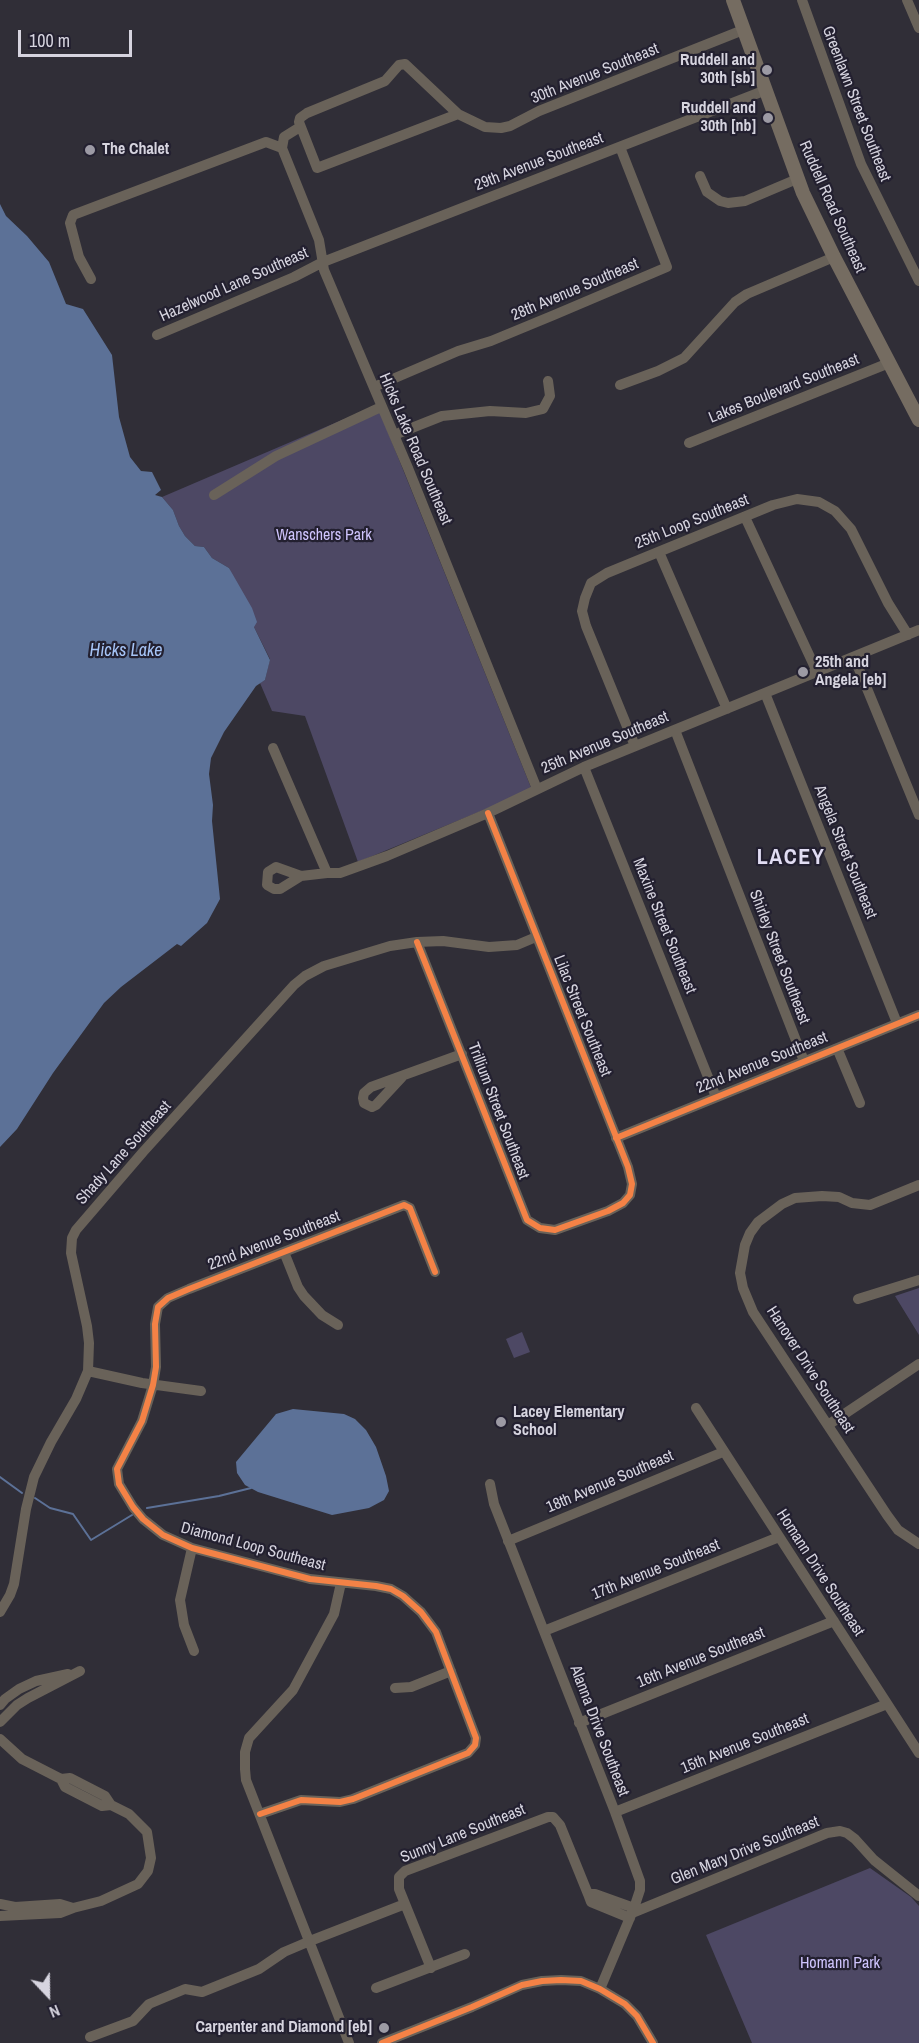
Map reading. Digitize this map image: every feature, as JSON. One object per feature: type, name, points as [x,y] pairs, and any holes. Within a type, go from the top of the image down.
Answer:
[{"type":"main road","name":"Ruddell Road Southeast","points":[[733,0],[797,179],[834,258],[917,413]]},
{"type":"street","name":"Greenlawn Street Southeast","points":[[801,0],[857,155],[919,281]]},
{"type":"street","points":[[907,0],[919,28]]},
{"type":"street","name":"30th Avenue Southeast","points":[[300,127],[299,122],[303,115],[379,84],[391,76],[402,64],[409,65],[458,114],[485,127],[501,128],[743,30]]},
{"type":"street","name":"29th Avenue Southeast","points":[[322,262],[766,90]]},
{"type":"street","points":[[91,279],[79,257],[70,223],[74,215],[266,142],[282,148],[284,137],[300,127],[317,168],[458,114]]},
{"type":"street","name":"28th Avenue Southeast","points":[[374,387],[458,351],[480,345],[533,324],[667,267],[620,147]]},
{"type":"street","name":"Hicks Lake Road Southeast","points":[[282,148],[319,240],[322,262],[335,298],[394,435],[537,789]]},
{"type":"street","points":[[700,176],[706,192],[728,203],[745,201],[797,179]]},
{"type":"street","points":[[620,385],[658,371],[684,358],[735,302],[747,294],[834,258]]},
{"type":"street","name":"Hazelwood Lane Southeast","points":[[157,335],[294,277],[322,262]]},
{"type":"street","name":"Lakes Boulevard Southeast","points":[[689,443],[890,363]]},
{"type":"street","points":[[394,435],[442,416],[490,411],[526,413],[543,409],[550,396],[548,381]]},
{"type":"street","points":[[214,495],[276,456],[381,407]]},
{"type":"street","name":"25th Loop Southeast","points":[[635,746],[586,626],[582,611],[591,584],[607,573],[773,505],[797,500],[819,502],[835,511],[851,529],[908,635]]},
{"type":"street","points":[[745,517],[817,672]]},
{"type":"street","points":[[660,552],[727,709]]},
{"type":"street","name":"25th Avenue Southeast","points":[[302,876],[349,870],[488,813],[584,767],[919,630]]},
{"type":"street","points":[[854,657],[919,815]]},
{"type":"street","name":"Angela Street Southeast","points":[[765,693],[897,1023]]},
{"type":"street","name":"Shirley Street Southeast","points":[[675,729],[804,1061]]},
{"type":"street","points":[[273,748],[327,873]]},
{"type":"street","name":"Maxine Street Southeast","points":[[584,767],[716,1097]]},
{"type":"street","name":"Lilac Street Southeast","points":[[488,813],[628,1167],[632,1184],[630,1195],[623,1203],[597,1215]]},
{"type":"street","name":"Shady Lane Southeast","points":[[0,1612],[14,1584],[27,1501],[34,1477],[76,1399],[88,1371],[87,1326],[71,1253],[72,1238],[76,1230],[142,1152],[294,985],[305,976],[346,958],[390,946],[443,941],[489,947],[517,945],[536,937]]},
{"type":"street","name":"Trillium Street Southeast","points":[[417,942],[527,1220],[540,1228],[555,1230],[597,1215]]},
{"type":"street","name":"22nd Avenue Southeast","points":[[616,1138],[919,1015]]},
{"type":"street","points":[[837,1048],[860,1103]]},
{"type":"street","points":[[402,1077],[462,1054]]},
{"type":"street","name":"Hanover Drive Southeast","points":[[919,1185],[870,1205],[852,1203],[839,1197],[822,1196],[795,1198],[782,1203],[758,1222],[750,1233],[740,1273],[742,1288],[753,1312],[887,1515],[898,1530],[919,1544]]},
{"type":"street","name":"22nd Avenue Southeast","points":[[159,1307],[168,1298],[404,1205],[410,1208],[435,1272]]},
{"type":"street","points":[[284,1252],[304,1296],[322,1316],[338,1325]]},
{"type":"street","points":[[858,1299],[919,1280]]},
{"type":"street","name":"Diamond Loop Southeast","points":[[159,1307],[155,1324],[156,1367],[153,1384],[142,1421],[117,1469],[118,1479],[125,1494],[143,1519],[163,1535],[192,1548],[310,1579],[361,1583],[391,1590],[412,1604],[429,1621],[436,1632],[476,1738],[475,1745],[468,1753],[353,1799],[340,1802],[301,1800],[260,1814]]},
{"type":"street","points":[[828,1425],[919,1364]]},
{"type":"street","points":[[88,1371],[201,1391]]},
{"type":"street","name":"Homann Drive Southeast","points":[[696,1408],[919,1753]]},
{"type":"street","name":"18th Avenue Southeast","points":[[508,1541],[723,1452]]},
{"type":"street","name":"Alanna Drive Southeast","points":[[490,1484],[494,1504],[640,1881],[640,1890],[632,1913],[600,1989]]},
{"type":"street","name":"17th Avenue Southeast","points":[[544,1631],[779,1537]]},
{"type":"street","points":[[192,1548],[180,1600],[184,1625],[194,1651]]},
{"type":"street","points":[[341,1583],[334,1614],[293,1690],[249,1738],[245,1752],[246,1780],[349,2043]]},
{"type":"street","name":"16th Avenue Southeast","points":[[579,1722],[834,1621]]},
{"type":"street","points":[[0,1705],[20,1689],[36,1681],[80,1671],[17,1705],[0,1722]]},
{"type":"street","points":[[395,1688],[411,1687],[451,1671]]},
{"type":"street","name":"15th Avenue Southeast","points":[[615,1812],[887,1704]]},
{"type":"street","points":[[0,1739],[22,1759],[61,1779],[70,1778],[105,1796],[111,1806],[129,1814],[147,1832],[151,1858],[148,1871],[138,1884],[101,1901],[60,1913],[0,1916]]},
{"type":"street","name":"Sunny Lane Southeast","points":[[405,1904],[398,1882],[399,1876],[405,1871],[548,1816],[553,1817],[560,1825],[588,1894],[595,1894],[632,1913]]},
{"type":"street","name":"Glen Mary Drive Southeast","points":[[632,1913],[827,1833],[840,1831],[855,1839],[874,1860],[919,1896]]},
{"type":"street","points":[[0,1904],[15,1907],[60,1904],[72,1908]]},
{"type":"street","points":[[90,2037],[133,2021],[149,2004],[185,1989],[202,1992],[258,1969],[284,1952],[405,1904],[431,1968]]},
{"type":"street","points":[[376,1988],[465,1954]]},
{"type":"street","points":[[382,2043],[407,2038],[522,1985],[561,1980],[581,1981],[625,2004],[637,2016],[652,2043]]},
{"type":"green space","name":"Wanschers Park","points":[[377,405],[532,790],[358,862],[305,716],[272,711],[260,683],[265,680],[270,659],[229,568],[212,558],[204,547],[195,546],[185,536],[173,510],[162,497]]},
{"type":"green space","points":[[919,1288],[919,1335],[895,1296]]},
{"type":"green space","points":[[522,1332],[530,1352],[514,1358],[506,1339]]},
{"type":"green space","name":"Homann Park","points":[[870,1868],[911,1897],[919,1906],[919,2043],[752,2043],[706,1935]]},
{"type":"water","name":"Hicks Lake","points":[[0,204],[6,216],[49,262],[66,304],[83,309],[112,355],[119,417],[130,457],[141,471],[152,472],[161,490],[155,495],[162,497],[173,510],[185,536],[195,546],[204,547],[212,558],[229,568],[252,608],[257,622],[254,627],[270,660],[265,680],[256,686],[224,732],[211,758],[209,774],[213,805],[212,821],[220,899],[207,923],[181,946],[177,944],[104,1003],[53,1073],[17,1129],[0,1147]]},
{"type":"water","points":[[293,1409],[344,1414],[355,1419],[366,1430],[376,1447],[386,1476],[389,1491],[384,1500],[369,1508],[332,1515],[258,1492],[245,1485],[237,1473],[236,1462],[276,1414]]},
{"type":"waterway","points":[[0,1477],[22,1493]]},
{"type":"waterway","points":[[147,1508],[219,1496],[251,1488]]},
{"type":"waterway","points":[[35,1498],[50,1508],[73,1514],[91,1540],[132,1515]]},
{"type":"cycle path","points":[[417,942],[527,1220],[540,1228],[555,1230],[608,1211],[623,1203],[630,1195],[632,1184],[628,1167],[488,813]]},
{"type":"cycle path","points":[[616,1138],[919,1015]]},
{"type":"cycle path","points":[[260,1814],[301,1800],[340,1802],[353,1799],[468,1753],[475,1745],[476,1738],[436,1632],[421,1612],[403,1596],[391,1589],[310,1579],[192,1548],[163,1535],[143,1519],[133,1507],[119,1484],[117,1469],[142,1421],[153,1385],[156,1367],[155,1324],[158,1307],[168,1298],[189,1289],[404,1205],[410,1208],[435,1272]]},
{"type":"cycle path","points":[[382,2043],[522,1985],[561,1980],[581,1981],[625,2004],[637,2016],[653,2043]]},
{"type":"place","name":"Ruddell and 30th [sb]","points":[[767,70]]},
{"type":"place","name":"Ruddell and 30th [nb]","points":[[768,118]]},
{"type":"place","name":"The Chalet","points":[[90,150]]},
{"type":"place","name":"25th and Angela [eb]","points":[[803,672]]},
{"type":"place","name":"Lacey Elementary School","points":[[501,1422]]},
{"type":"place","name":"Carpenter and Diamond [eb]","points":[[384,2028]]},
{"type":"district","name":"LACEY","points":[[791,858]]}]
